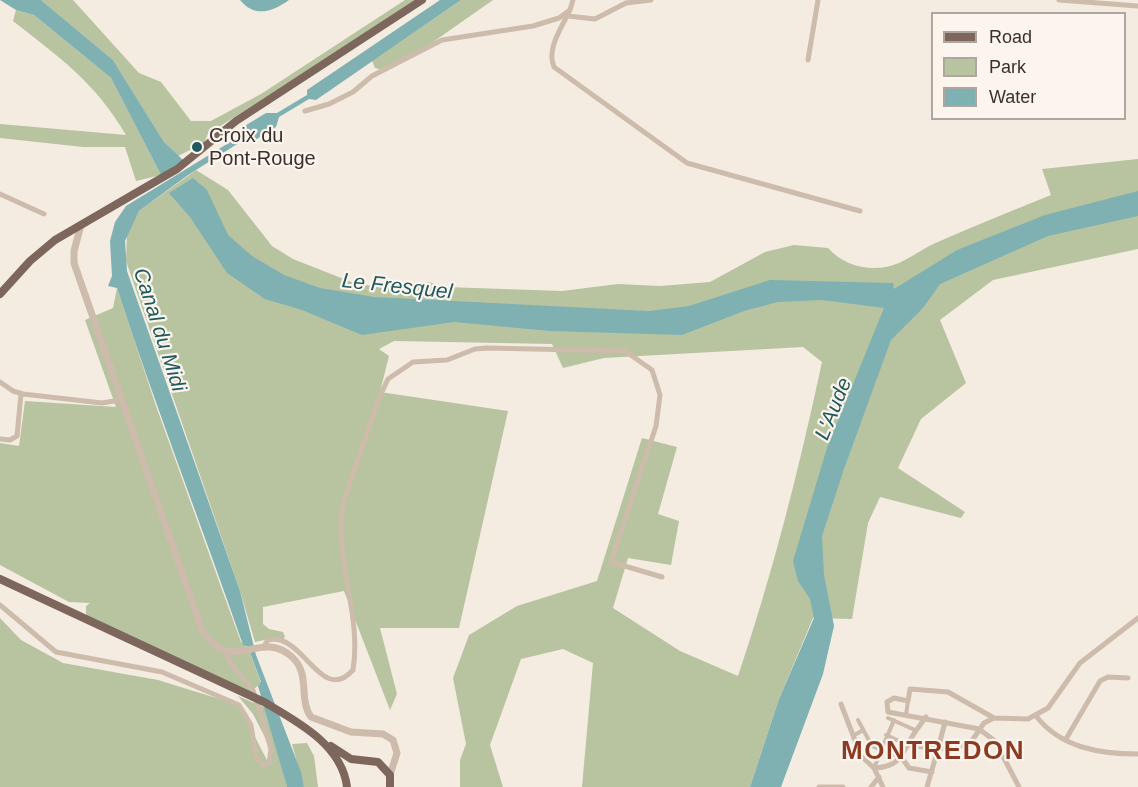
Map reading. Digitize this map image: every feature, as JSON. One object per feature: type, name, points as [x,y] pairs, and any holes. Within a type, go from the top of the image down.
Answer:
[{"type":"main road","points":[[0,294],[46,247],[186,163],[236,121],[422,0]]},
{"type":"main road","points":[[0,579],[247,695],[305,728],[344,756],[360,762],[378,762],[390,775],[390,787]]},
{"type":"main road","points":[[315,736],[332,752],[347,777]]},
{"type":"main road","points":[[347,787],[347,777],[351,768],[360,762]]},
{"type":"street","points":[[573,0],[552,48],[551,60],[554,67],[687,163],[860,211]]},
{"type":"street","points":[[305,111],[329,104],[353,92],[372,76],[442,40],[533,26],[569,13],[595,19],[626,3],[651,0]]},
{"type":"street","points":[[808,60],[818,0]]},
{"type":"street","points":[[1059,0],[1138,6]]},
{"type":"street","points":[[0,194],[44,214]]},
{"type":"street","points":[[83,223],[74,251],[75,263],[120,400],[202,630],[215,645],[229,652],[245,651],[261,646],[274,638],[297,649],[315,670],[330,680],[340,680],[353,670],[354,627],[339,539],[340,521],[346,495],[379,398],[388,379],[413,362],[447,360],[476,349],[625,351],[652,370],[660,395],[656,426],[611,562],[662,576]]},
{"type":"street","points":[[0,382],[21,394],[102,402],[120,400]]},
{"type":"street","points":[[0,439],[10,440],[16,436],[21,394]]},
{"type":"street","points":[[0,604],[56,652],[162,672],[239,705],[251,724],[256,758],[263,765],[269,764],[271,749],[253,690],[228,660],[229,652]]},
{"type":"street","points":[[899,723],[904,715],[910,689],[948,692],[994,718],[1016,720],[1036,716],[1057,699],[1080,663],[1138,618]]},
{"type":"street","points":[[261,646],[280,649],[298,664],[304,674],[308,711],[311,717],[351,732],[389,736],[396,745],[397,753],[390,775]]},
{"type":"street","points":[[1066,739],[1100,681],[1108,677],[1128,678]]},
{"type":"street","points":[[908,700],[890,699],[887,702],[888,715],[915,730]]},
{"type":"street","points":[[841,704],[861,756],[874,768],[883,787]]},
{"type":"street","points":[[888,715],[926,717],[979,729],[995,741],[1019,787]]},
{"type":"street","points":[[1036,716],[1046,728],[1088,751],[1138,754]]},
{"type":"street","points":[[874,768],[896,764],[902,758],[915,730],[926,717]]},
{"type":"street","points":[[886,735],[908,745],[938,750],[969,745],[979,729],[994,718]]},
{"type":"street","points":[[858,720],[872,746],[902,758],[909,768],[932,772]]},
{"type":"street","points":[[874,768],[894,720]]},
{"type":"street","points":[[927,787],[945,722]]},
{"type":"street","points":[[853,736],[864,730]]},
{"type":"street","points":[[378,762],[392,759],[396,745]]},
{"type":"street","points":[[871,787],[879,777]]},
{"type":"street","points":[[819,787],[843,787]]},
{"type":"green space","points":[[41,0],[73,0],[139,73],[161,82],[191,121],[211,121],[261,94],[405,0],[417,0],[208,134],[204,143],[178,156],[164,142],[113,60]]},
{"type":"green space","points":[[461,0],[493,0],[423,49],[382,70],[375,68],[372,61]]},
{"type":"green space","points":[[16,10],[34,15],[111,78],[161,175],[136,181],[125,147],[83,147],[0,138],[0,124],[126,135],[89,85],[61,59],[13,21]]},
{"type":"green space","points":[[1138,159],[1138,249],[993,280],[940,320],[966,383],[921,419],[898,468],[965,512],[961,518],[880,497],[868,523],[852,619],[813,618],[779,699],[750,787],[582,787],[593,663],[563,649],[521,659],[490,745],[503,787],[460,787],[460,760],[466,744],[453,678],[469,635],[517,606],[597,581],[642,438],[677,447],[658,514],[679,521],[671,565],[628,558],[613,608],[680,651],[738,676],[763,599],[784,521],[822,362],[803,347],[604,358],[563,368],[552,344],[394,341],[379,349],[389,356],[380,392],[508,411],[459,628],[380,628],[397,694],[390,710],[344,591],[263,607],[263,624],[269,629],[283,632],[285,637],[282,641],[274,638],[255,642],[240,591],[126,261],[127,233],[139,211],[196,170],[228,190],[272,246],[293,259],[359,285],[425,287],[428,282],[446,287],[562,291],[618,284],[660,286],[710,282],[765,252],[794,245],[828,248],[847,262],[862,267],[886,267],[900,263],[933,244],[1051,195],[1042,169]]},
{"type":"green space","points":[[117,288],[156,406],[241,642],[249,650],[261,683],[247,695],[93,622],[86,614],[86,606],[90,603],[69,602],[0,565],[0,443],[19,446],[25,401],[116,407],[85,320],[113,308]]},
{"type":"green space","points":[[0,618],[21,640],[63,663],[158,680],[226,701],[240,708],[269,764],[271,749],[253,714],[238,696],[266,708],[287,787],[0,787]]},
{"type":"green space","points":[[307,743],[314,756],[318,787],[304,787],[292,744]]},
{"type":"water","points":[[0,0],[41,0],[113,60],[164,142],[183,160],[161,175],[111,78],[34,15],[16,10]]},
{"type":"water","points":[[240,0],[289,0],[276,8],[258,11],[246,6]]},
{"type":"water","points":[[440,0],[461,0],[316,100],[309,99],[279,117],[276,127],[252,142],[242,141],[188,175],[139,211],[125,241],[127,271],[240,591],[256,655],[301,772],[304,787],[287,787],[258,686],[261,682],[248,647],[243,645],[117,288],[108,286],[112,276],[110,241],[115,222],[126,206],[240,136],[243,127],[266,113],[277,113],[307,95],[307,90]]},
{"type":"water","points":[[193,178],[207,190],[228,235],[252,256],[284,275],[320,288],[374,297],[649,311],[689,306],[770,280],[893,283],[894,289],[957,250],[1045,215],[1138,191],[1138,216],[1048,236],[940,284],[923,308],[891,340],[822,536],[824,575],[834,626],[823,674],[781,787],[750,787],[779,699],[814,618],[810,599],[798,581],[793,561],[827,448],[884,308],[822,300],[778,302],[744,311],[682,335],[550,331],[454,322],[362,335],[302,310],[265,299],[227,273],[190,217],[169,193]]},
{"type":"place","name":"Croix du Pont-Rouge","points":[[197,147]]},
{"type":"district","name":"MONTREDON","points":[[933,752]]},
{"type":"water label","name":"Le Fresquel","points":[[397,287]]},
{"type":"water label","name":"Canal du Midi","points":[[159,330]]},
{"type":"water label","name":"L'Aude","points":[[834,409]]}]
